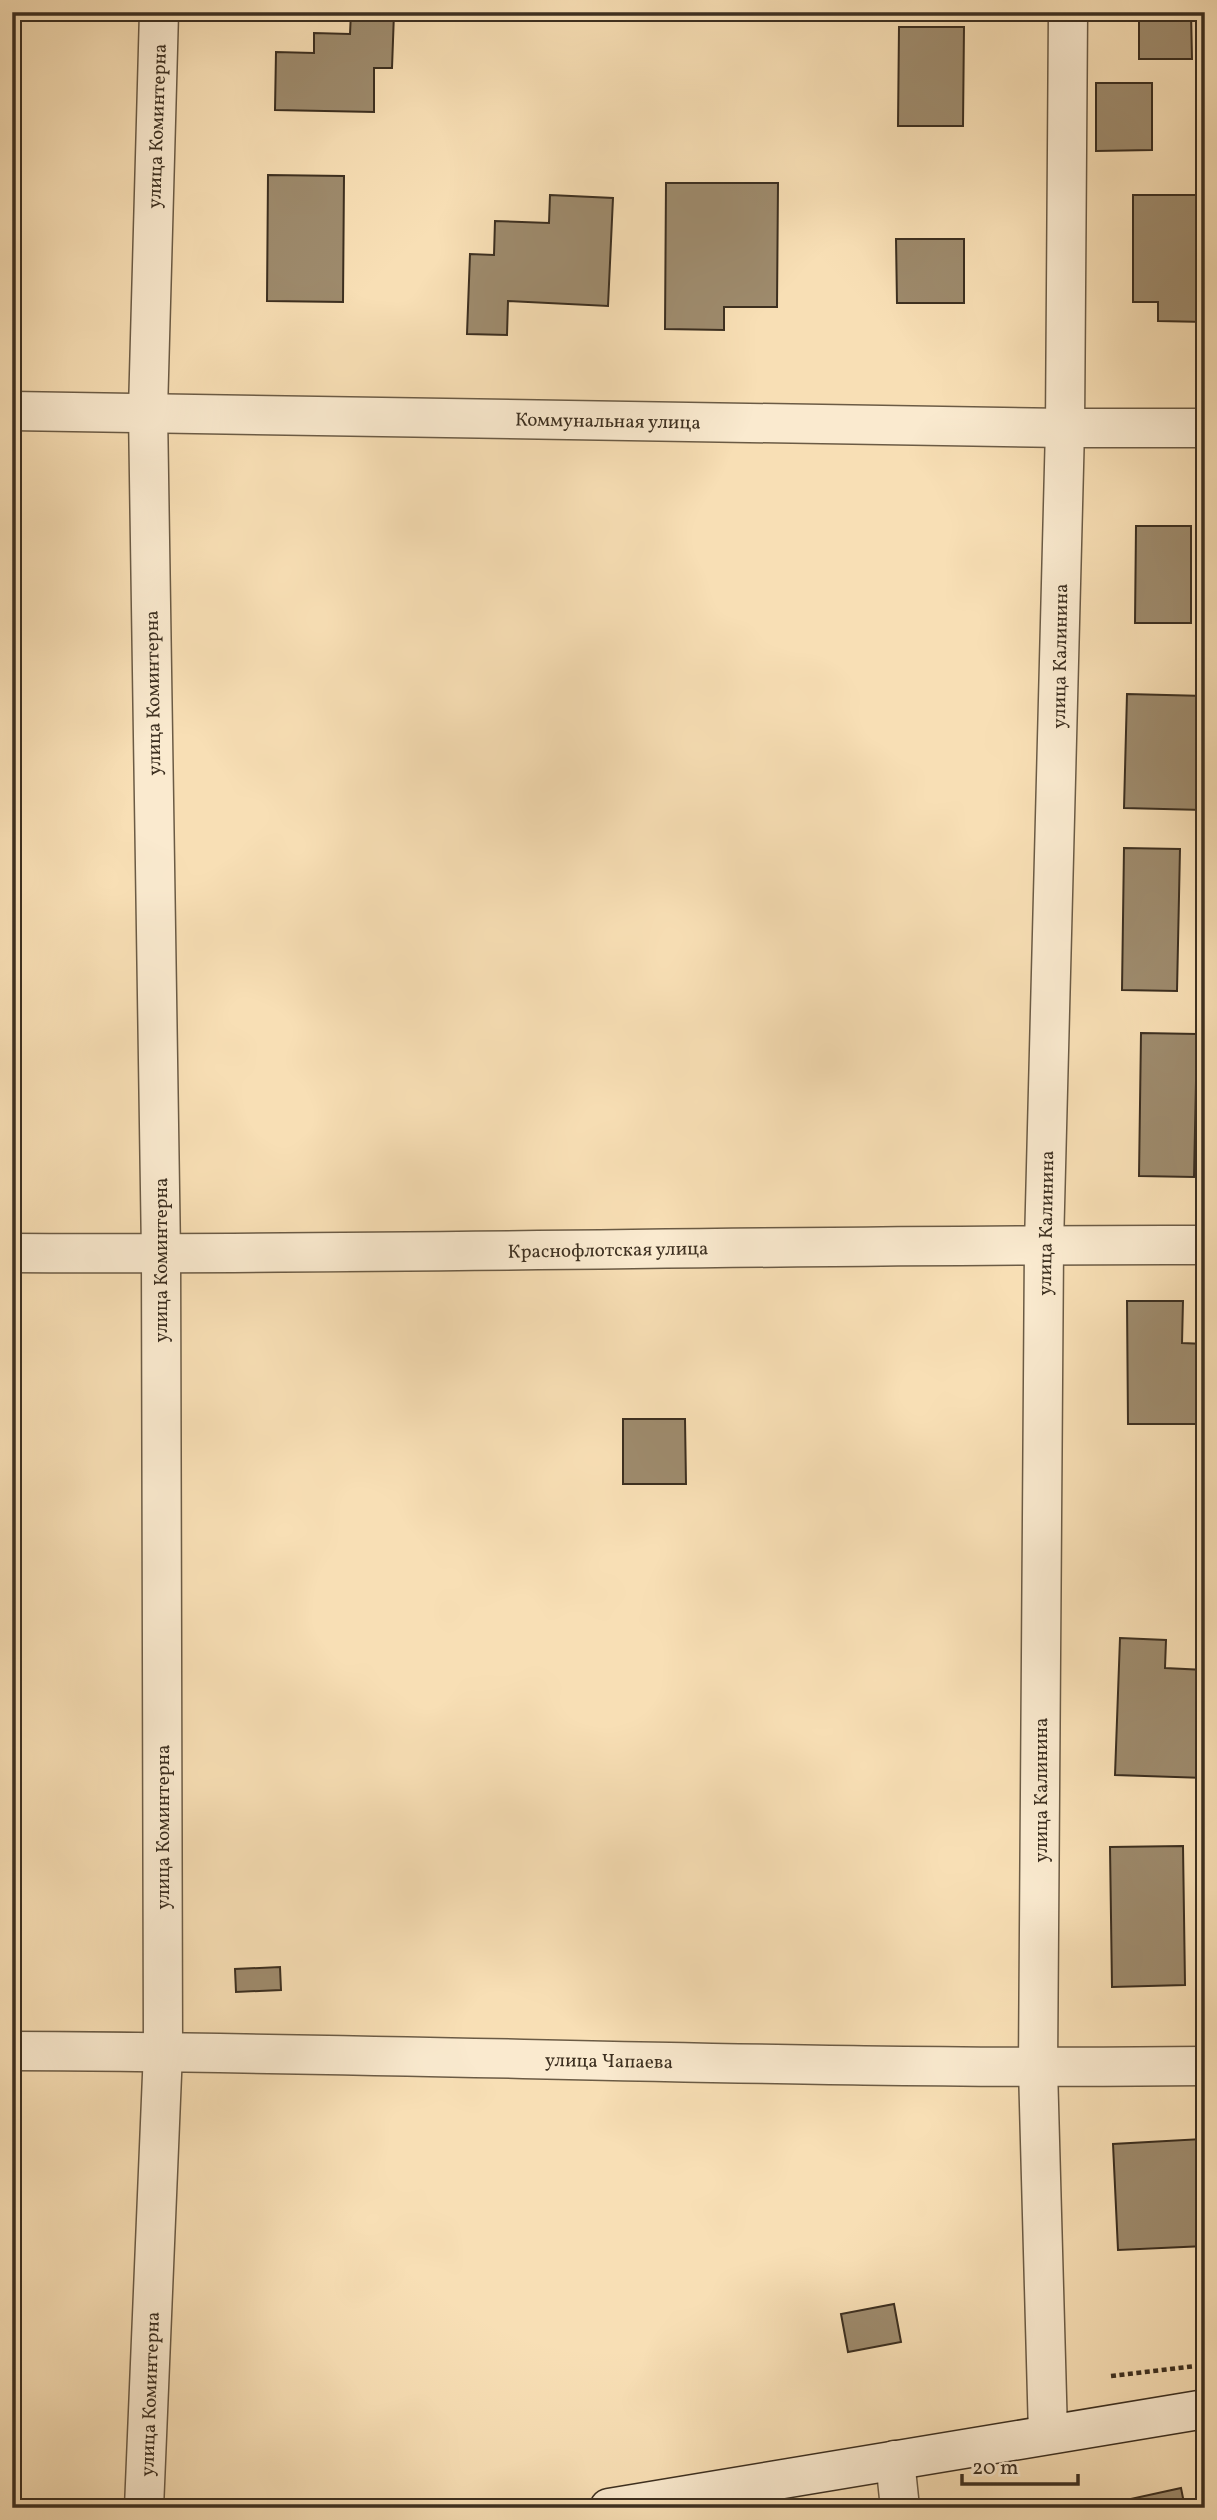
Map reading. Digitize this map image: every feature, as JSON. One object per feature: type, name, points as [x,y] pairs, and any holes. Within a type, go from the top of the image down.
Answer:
[{"type":"street","name":"улица Коминтерна","points":[[144,2508],[163,2051],[161,1254],[148,411],[159,12]]},
{"type":"street","name":"улица Калинина","points":[[1048,2434],[1038,2068],[1044,1245],[1065,428],[1068,12]]},
{"type":"street","name":"Коммунальная улица","points":[[12,411],[1205,428]]},
{"type":"street","name":"Краснофлотская улица","points":[[12,1253],[1205,1245]]},
{"type":"street","name":"улица Чапаева","points":[[12,2051],[163,2051],[1038,2068],[1205,2066]]},
{"type":"street","points":[[609,2508],[1205,2409]]},
{"type":"street","points":[[895,2460],[901,2508]]},
{"type":"path","points":[[1111,2376],[1205,2365]]},
{"type":"building","points":[[351,12],[394,13],[392,68],[374,68],[374,112],[275,110],[276,52],[314,53],[314,33],[350,34]]},
{"type":"building","points":[[1139,12],[1191,12],[1192,59],[1139,59]]},
{"type":"building","points":[[899,27],[964,27],[963,126],[898,126]]},
{"type":"building","points":[[1096,83],[1152,83],[1152,150],[1096,151]]},
{"type":"building","points":[[268,175],[344,176],[343,302],[267,301]]},
{"type":"building","points":[[666,183],[778,183],[777,307],[724,307],[724,330],[665,329]]},
{"type":"building","points":[[550,195],[613,198],[608,306],[508,301],[507,335],[467,334],[470,254],[494,255],[495,221],[549,223]]},
{"type":"building","points":[[1133,195],[1201,195],[1201,290],[1205,290],[1205,322],[1158,321],[1158,302],[1133,302]]},
{"type":"building","points":[[896,239],[964,239],[964,303],[897,303]]},
{"type":"building","points":[[1136,526],[1191,526],[1191,623],[1135,623]]},
{"type":"building","points":[[1127,694],[1205,696],[1203,810],[1124,808]]},
{"type":"building","points":[[1124,848],[1180,849],[1177,991],[1122,990]]},
{"type":"building","points":[[1141,1033],[1197,1034],[1194,1177],[1139,1176]]},
{"type":"building","points":[[1127,1301],[1183,1301],[1182,1343],[1205,1344],[1205,1424],[1128,1424]]},
{"type":"building","points":[[623,1419],[685,1419],[686,1484],[623,1484]]},
{"type":"building","points":[[1120,1638],[1166,1640],[1165,1668],[1205,1670],[1205,1778],[1115,1775]]},
{"type":"building","points":[[1183,1846],[1185,1985],[1112,1987],[1110,1847]]},
{"type":"building","points":[[280,1967],[281,1990],[236,1992],[235,1969]]},
{"type":"building","points":[[1202,2139],[1205,2246],[1118,2250],[1113,2144]]},
{"type":"building","points":[[894,2304],[901,2342],[848,2352],[841,2314]]},
{"type":"building","points":[[1181,2488],[1185,2508],[1127,2508],[1126,2500]]}]
